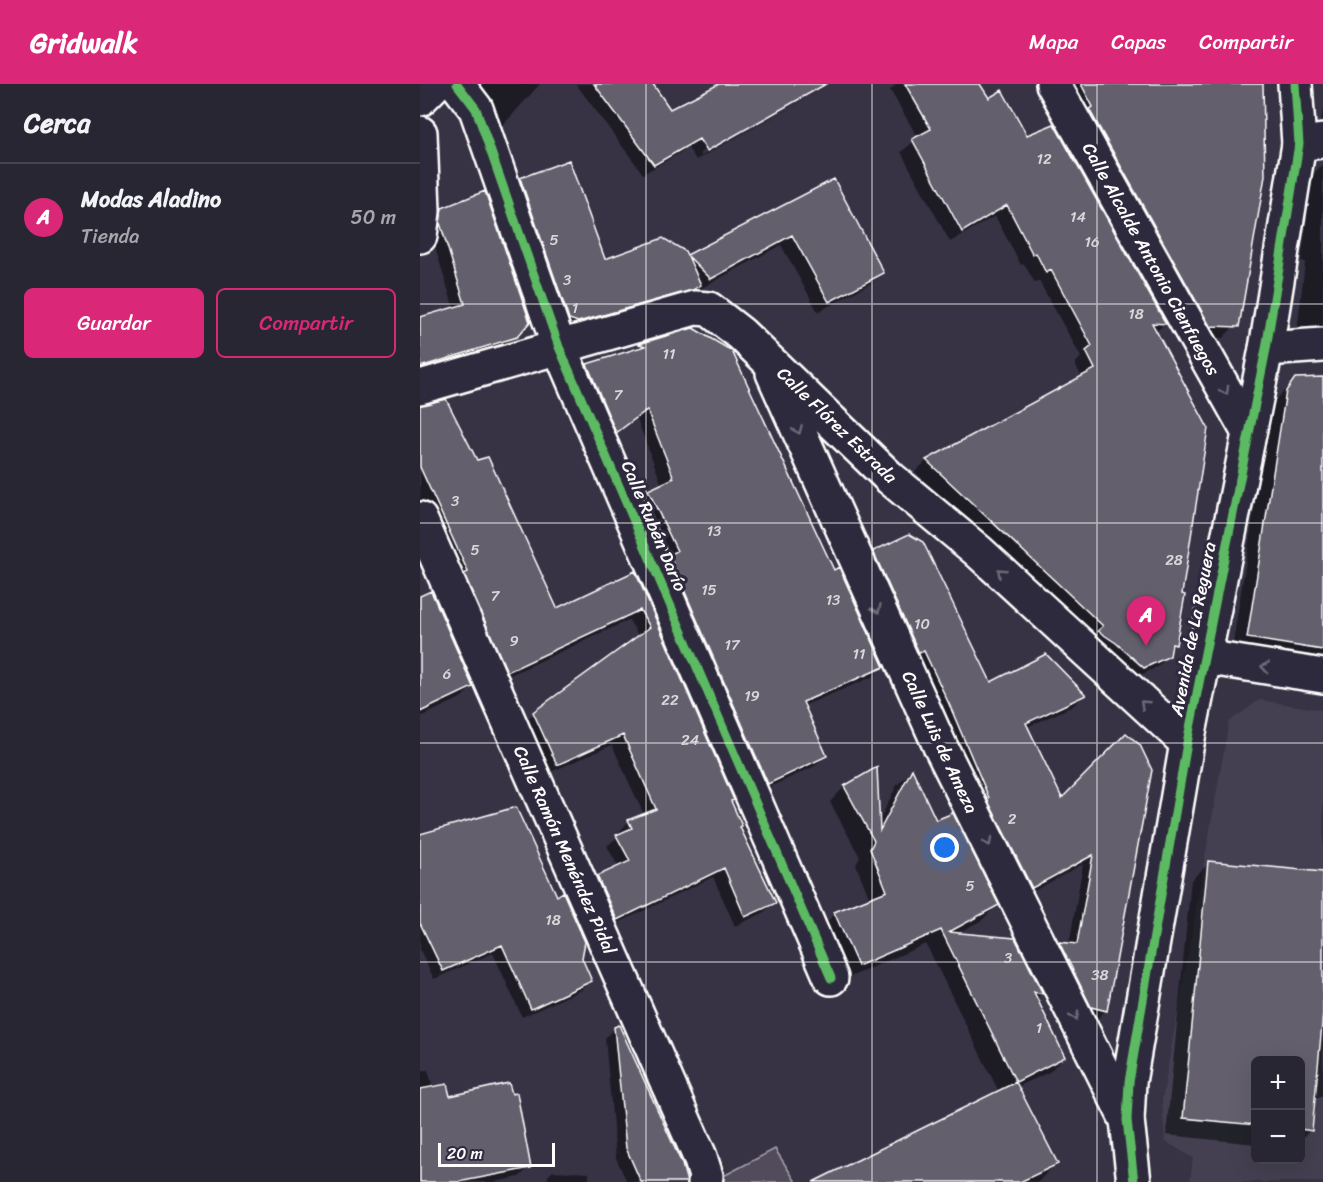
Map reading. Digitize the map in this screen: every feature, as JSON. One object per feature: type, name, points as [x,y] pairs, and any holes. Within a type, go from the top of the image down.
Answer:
[{"type":"street","points":[[420,99],[435,84]]},
{"type":"street","name":"Calle Rubén Darío","points":[[457,84],[476,109],[559,347],[831,978]]},
{"type":"street","name":"Calle Alcalde Antonio Cienfuegos","points":[[1053,84],[1249,433]]},
{"type":"street","name":"Avenida de La Reguera","points":[[1134,1182],[1127,1120],[1129,1082],[1187,743],[1266,349],[1311,143],[1295,84]]},
{"type":"street","points":[[420,133],[423,211],[420,236]]},
{"type":"street","name":"Calle Flórez Estrada","points":[[420,387],[695,308],[709,309],[767,357],[890,478],[978,551],[1187,743]]},
{"type":"street","points":[[1266,349],[1323,345]]},
{"type":"street","name":"Calle Luis de Ameza","points":[[767,357],[940,746],[1127,1120]]},
{"type":"street","name":"Calle Ramón Menéndez Pidal","points":[[420,519],[700,1157],[706,1176],[705,1182]]},
{"type":"street","points":[[1204,657],[1323,676]]},
{"type":"shaded area","points":[[1259,700],[1323,710],[1323,1182],[1190,1182],[1193,1158],[1165,1141],[1162,1100],[1229,722]]},
{"type":"shaded area","points":[[775,1149],[796,1182],[712,1182]]},
{"type":"building","points":[[594,84],[653,84],[670,109],[719,84],[826,84],[707,151],[699,139],[654,165]]},
{"type":"building","points":[[905,84],[980,84],[989,98],[1002,90],[1027,135],[1054,124],[1166,324],[1152,323],[1208,428],[1176,645],[1172,644],[1170,656],[1144,668],[1116,643],[1098,631],[1103,626],[926,460],[1095,369],[1086,351],[1092,346],[1051,270],[1046,273],[1036,253],[1033,255],[1007,205],[962,232],[912,139],[931,129]]},
{"type":"building","points":[[1081,84],[1263,84],[1265,176],[1239,327],[1210,326],[1089,109],[1093,107]]},
{"type":"building","points":[[569,160],[605,259],[663,238],[685,251],[687,255],[834,179],[884,273],[829,302],[792,235],[711,279],[688,256],[701,285],[693,290],[578,322],[569,319],[520,178]]},
{"type":"building","points":[[485,191],[530,322],[517,337],[420,367],[420,317],[465,304],[440,223],[442,208]]},
{"type":"building","points":[[693,328],[732,351],[834,570],[839,567],[884,667],[803,702],[827,756],[768,784],[669,555],[677,551],[648,490],[674,478],[647,410],[616,433],[587,364],[645,346],[639,344]]},
{"type":"building","points":[[1323,377],[1323,650],[1247,638],[1286,391],[1295,378]]},
{"type":"building","points":[[446,399],[477,460],[488,457],[557,608],[635,571],[734,800],[731,801],[742,826],[740,827],[776,903],[745,917],[724,868],[617,920],[597,876],[630,861],[616,835],[632,828],[628,820],[656,809],[623,735],[557,765],[533,712],[650,627],[640,610],[507,672],[464,574],[468,572],[420,467],[420,405]]},
{"type":"building","points":[[909,534],[923,542],[991,682],[1046,654],[1086,695],[1026,723],[1062,798],[1126,733],[1140,745],[1152,770],[1107,1011],[1091,1007],[1059,942],[1077,944],[1093,855],[1032,888],[987,799],[989,798],[949,704],[924,651],[919,653],[873,551]]},
{"type":"building","points":[[431,591],[473,687],[420,712],[420,596]]},
{"type":"building","points":[[877,767],[880,830],[912,769],[936,820],[953,813],[999,905],[949,932],[1015,938],[1043,994],[1034,992],[1065,1057],[1016,1082],[941,930],[858,966],[834,912],[887,891],[870,849],[874,841],[844,786]]},
{"type":"building","points":[[516,807],[557,896],[563,892],[585,942],[582,958],[592,981],[531,1009],[502,945],[443,971],[420,923],[420,834]]},
{"type":"building","points":[[1208,861],[1323,872],[1323,1013],[1312,1131],[1305,1130],[1305,1056],[1251,1056],[1251,1125],[1183,1118]]},
{"type":"building","points":[[619,1025],[682,1164],[687,1182],[641,1182],[626,1148],[614,1027]]},
{"type":"building","points":[[1016,1082],[1058,1164],[1020,1182],[813,1182]]},
{"type":"building","points":[[509,1083],[512,1094],[517,1093],[531,1168],[458,1182],[420,1182],[420,1089],[447,1084],[450,1096]]},
{"type":"cycle path","points":[[457,84],[476,109],[559,347],[831,978]]},
{"type":"cycle path","points":[[1134,1182],[1127,1120],[1129,1082],[1187,743],[1266,349],[1299,144],[1295,84]]},
{"type":"place","name":"Modas Aladino","points":[[1146,646]]}]
